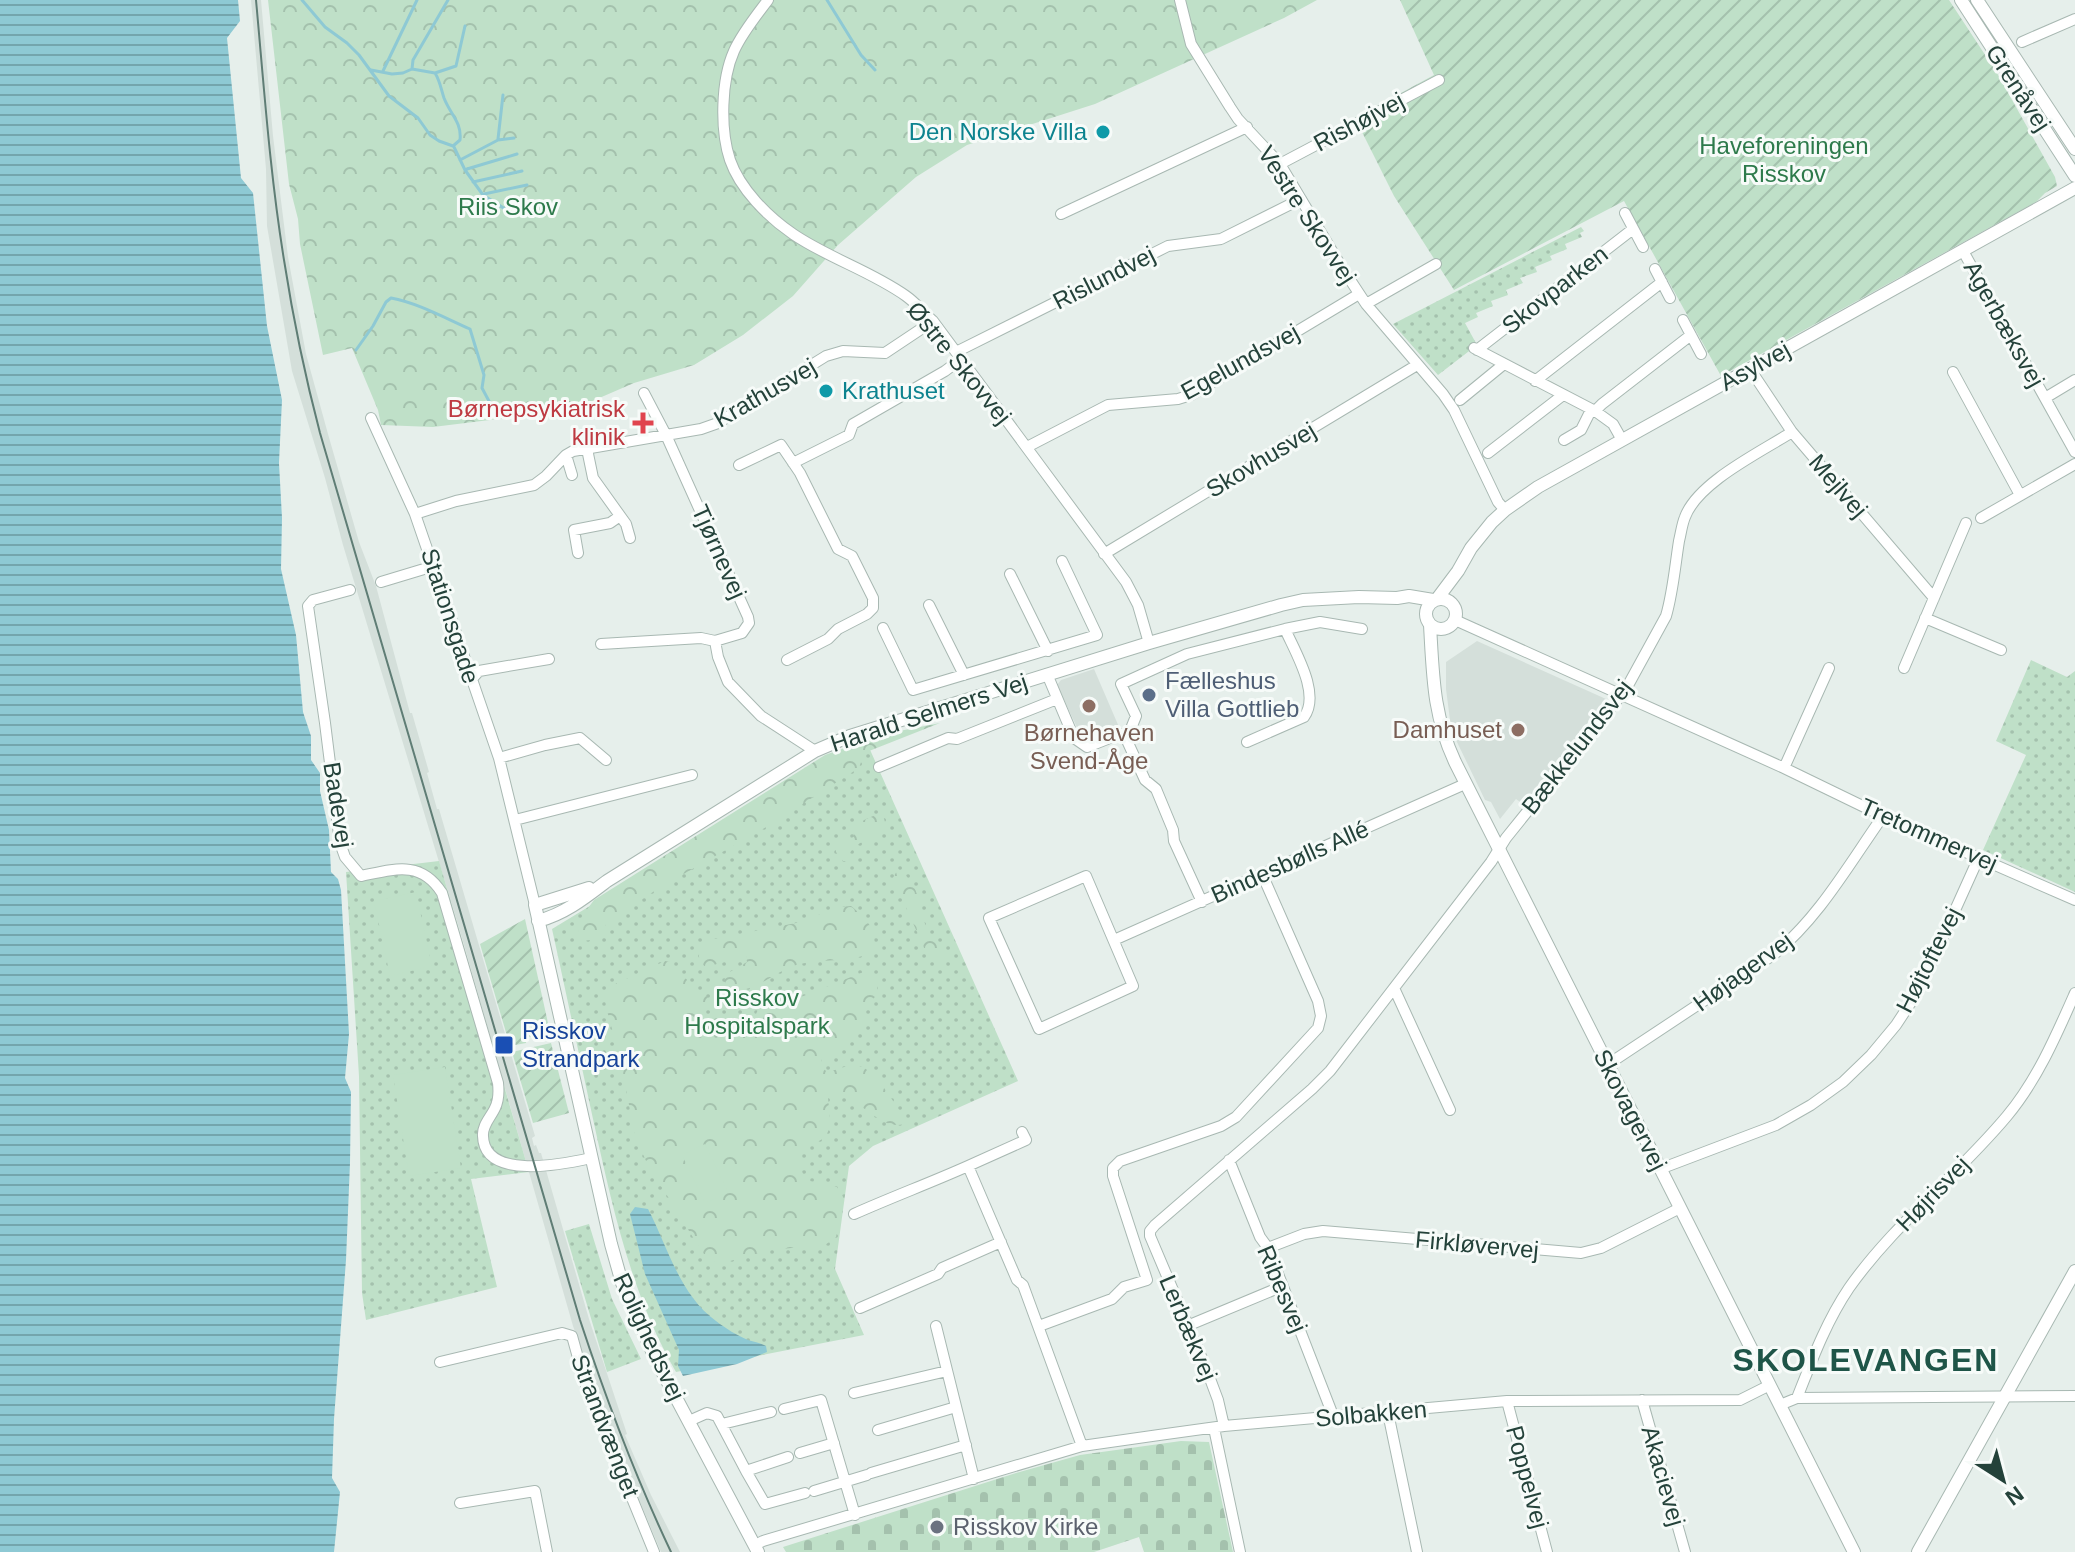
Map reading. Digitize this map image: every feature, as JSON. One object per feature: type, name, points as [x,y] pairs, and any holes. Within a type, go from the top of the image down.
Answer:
[{"type":"street","name":"Østre Skovvej","points":[[768,0],[734,51],[724,85],[724,122],[730,160],[742,184],[765,211],[790,233],[908,297],[933,321],[1134,594],[1149,643]]},
{"type":"street","name":"Vestre Skovvej","points":[[1180,0],[1191,44],[1230,107],[1280,164],[1366,304],[1454,410],[1498,502],[1505,510]]},
{"type":"street","name":"Grenåvej","points":[[1961,0],[2075,176]]},
{"type":"street","name":"Grenåvej","points":[[1977,0],[2075,149]]},
{"type":"street","points":[[2022,42],[2075,19]]},
{"type":"street","name":"Rishøjvej","points":[[1280,164],[1439,80]]},
{"type":"street","name":"Vestre Skovvej","points":[[1061,214],[1247,127]]},
{"type":"street","name":"Asylvej","points":[[1435,600],[1482,535],[1505,510],[1538,487],[2075,188]]},
{"type":"street","name":"Rislundvej","points":[[793,463],[849,435],[853,424],[945,371],[958,356],[1168,246],[1221,239],[1301,199]]},
{"type":"street","name":"Skovparken","points":[[1625,213],[1643,247]]},
{"type":"street","name":"Skovparken","points":[[1622,440],[1613,424],[1593,411],[1476,349],[1633,229]]},
{"type":"street","name":"Agerbæksvej","points":[[1963,251],[2075,452]]},
{"type":"street","name":"Vestre Skovvej","points":[[1366,304],[1436,264]]},
{"type":"street","points":[[1655,269],[1670,298]]},
{"type":"street","points":[[1535,381],[1662,282]]},
{"type":"street","name":"Egelundsvej","points":[[1027,447],[1108,405],[1178,399],[1191,395],[1359,294]]},
{"type":"street","points":[[1683,320],[1701,354]]},
{"type":"street","name":"Krathusvej","points":[[415,514],[456,501],[534,485],[573,451],[701,429],[718,423],[826,356],[843,351],[885,353],[933,321]]},
{"type":"street","points":[[1564,440],[1581,430],[1593,411],[1691,335]]},
{"type":"street","name":"Skovparken","points":[[1460,400],[1504,364]]},
{"type":"street","name":"Skovhusvej","points":[[1104,554],[1417,365]]},
{"type":"street","name":"Mejlvej","points":[[1750,369],[1792,432],[1934,598]]},
{"type":"street","points":[[1953,372],[2020,495]]},
{"type":"street","name":"Agerbæksvej","points":[[2045,398],[2075,380]]},
{"type":"street","name":"Tjørnevej","points":[[644,393],[748,617],[749,623],[742,633],[715,641]]},
{"type":"street","points":[[1488,453],[1563,395]]},
{"type":"street","name":"Stationsgade","points":[[371,418],[415,514],[499,758],[535,905]]},
{"type":"street","name":"Bækkelundsvej","points":[[1150,1231],[1330,1071],[1498,850],[1626,689],[1666,616],[1682,525],[1690,507],[1702,492],[1720,478],[1792,432]]},
{"type":"street","points":[[739,465],[781,445],[800,473],[838,549],[852,556],[873,598],[873,608],[838,629],[828,639],[787,660]]},
{"type":"street","points":[[587,449],[593,478],[626,524],[630,538]]},
{"type":"street","points":[[566,455],[572,475]]},
{"type":"street","points":[[1981,518],[2075,464]]},
{"type":"street","points":[[578,553],[574,530],[610,523],[620,516]]},
{"type":"street","points":[[1904,668],[1966,523]]},
{"type":"street","points":[[1062,561],[1097,635],[1087,638],[1095,660]]},
{"type":"street","points":[[381,582],[434,566]]},
{"type":"street","name":"Asylvej","points":[[1452,604],[1458,571]]},
{"type":"street","name":"Harald Selmers Vej","points":[[1010,574],[1048,651]]},
{"type":"street","name":"Badevej","points":[[350,590],[313,600],[308,606],[340,843],[349,864],[361,876],[407,869],[430,877],[442,893],[498,1083],[496,1107],[482,1137],[488,1152],[505,1164],[519,1166],[591,1158]]},
{"type":"street","name":"Harald Selmers Vej","points":[[538,921],[557,915],[815,751],[850,736],[1264,609],[1303,600],[1359,597],[1409,596],[1435,600]]},
{"type":"street","name":"Harald Selmers Vej","points":[[1397,598],[1428,619]]},
{"type":"street","points":[[1446,599],[1452,604],[1456,613],[1450,624],[1437,629],[1428,619],[1428,606],[1435,600],[1446,599]]},
{"type":"street","name":"Harald Selmers Vej","points":[[929,605],[964,675]]},
{"type":"street","points":[[1925,618],[2001,650]]},
{"type":"street","name":"Skovagervej","points":[[1428,619],[1438,717],[1444,739],[1854,1552]]},
{"type":"street","points":[[1047,674],[1074,738],[1087,747],[1130,731],[1136,716],[1121,684],[1187,654],[1320,622],[1362,629]]},
{"type":"street","name":"Tretommervej","points":[[1450,624],[1621,694],[1883,816],[2075,900]]},
{"type":"street","name":"Skovagervej","points":[[1434,659],[1450,624]]},
{"type":"street","name":"Harald Selmers Vej","points":[[883,628],[913,690],[1087,638]]},
{"type":"street","points":[[1247,742],[1304,717],[1308,712],[1310,688],[1285,629]]},
{"type":"street","points":[[601,644],[701,638],[715,641],[728,682],[761,716],[815,751]]},
{"type":"street","points":[[471,680],[479,671],[549,659]]},
{"type":"street","points":[[1784,768],[1829,668]]},
{"type":"street","points":[[879,767],[948,738],[957,739],[1057,699]]},
{"type":"street","points":[[1124,734],[1145,780],[1156,789],[1173,830],[1174,841],[1202,902]]},
{"type":"street","points":[[499,758],[580,738],[606,760]]},
{"type":"street","points":[[515,820],[692,775]]},
{"type":"street","name":"Bindesbølls Allé","points":[[1114,940],[1465,784]]},
{"type":"street","name":"Højagervej","points":[[1607,1065],[1793,939],[1883,816]]},
{"type":"street","name":"Højtoftevej","points":[[1660,1169],[1776,1125],[1843,1082],[1871,1055],[1919,990],[1979,857]]},
{"type":"street","points":[[1039,1326],[1112,1299],[1124,1287],[1147,1280],[1113,1168],[1120,1161],[1221,1126],[1236,1117],[1318,1028],[1321,1016],[1318,1001],[1262,874]]},
{"type":"street","points":[[1086,876],[1114,940],[1133,986],[1039,1029],[989,918],[1086,876]]},
{"type":"street","name":"Harald Selmers Vej","points":[[535,905],[607,881]]},
{"type":"street","name":"Rolighedsvej","points":[[535,905],[622,1283],[656,1360],[757,1549]]},
{"type":"street","points":[[1394,988],[1450,1110]]},
{"type":"street","name":"Højrisvej","points":[[1797,1398],[1823,1333],[1850,1288],[1879,1250],[2008,1114],[2054,1041],[2075,993]]},
{"type":"street","points":[[854,1214],[1026,1140],[1022,1132]]},
{"type":"street","name":"Ribesvej","points":[[1229,1160],[1260,1237],[1268,1248],[1334,1418]]},
{"type":"street","points":[[968,1166],[1017,1280],[1023,1285],[1082,1446]]},
{"type":"street","name":"Firkløvervej","points":[[1268,1248],[1304,1234],[1323,1231],[1581,1253],[1601,1248],[1680,1208]]},
{"type":"street","name":"Lerbækvej","points":[[1150,1231],[1218,1400],[1219,1427],[1240,1552]]},
{"type":"street","points":[[860,1308],[1001,1242]]},
{"type":"street","points":[[1918,1552],[2075,1271]]},
{"type":"street","points":[[1187,1326],[1283,1286]]},
{"type":"street","points":[[936,1326],[974,1479]]},
{"type":"street","name":"Strandvænget","points":[[440,1362],[562,1333],[572,1336],[585,1383],[654,1552]]},
{"type":"street","points":[[854,1393],[947,1371]]},
{"type":"street","name":"Solbakken","points":[[757,1549],[763,1541],[1082,1446],[1219,1427],[1507,1401],[1740,1400],[1770,1385]]},
{"type":"street","points":[[1780,1405],[1797,1398],[2075,1396]]},
{"type":"street","points":[[784,1409],[821,1400],[855,1515]]},
{"type":"street","name":"Akacievej","points":[[1642,1400],[1685,1552]]},
{"type":"street","name":"Poppelvej","points":[[1507,1401],[1547,1552]]},
{"type":"street","points":[[878,1430],[956,1407]]},
{"type":"street","name":"Rolighedsvej","points":[[689,1421],[711,1412],[722,1424],[771,1412]]},
{"type":"street","points":[[1388,1413],[1417,1552]]},
{"type":"street","points":[[722,1424],[765,1504],[966,1445]]},
{"type":"street","points":[[800,1453],[834,1443]]},
{"type":"street","points":[[746,1471],[788,1457]]},
{"type":"street","points":[[460,1503],[535,1491],[547,1552]]},
{"type":"shaded area","points":[[251,0],[261,0],[288,257],[306,354],[328,434],[359,542],[376,586],[437,809],[535,1136],[532,1138],[534,1146],[541,1153],[625,1435],[680,1552],[661,1552],[612,1435],[573,1326],[462,938],[292,371],[267,226],[266,169]]},
{"type":"shaded area","name":"Damhuset","points":[[1477,641],[1606,699],[1524,805],[1516,799],[1500,819],[1491,802],[1485,800],[1456,740],[1450,720],[1446,662]]},
{"type":"shaded area","name":"Børnehaven Svend-Åge","points":[[1094,669],[1119,727],[1090,741],[1081,736],[1057,685],[1061,680]]},
{"type":"green space","name":"Riis Skov","points":[[268,0],[1317,0],[1095,104],[967,145],[916,177],[838,245],[793,296],[743,335],[694,365],[634,383],[590,402],[522,416],[433,427],[381,425],[378,410],[352,348],[323,355],[289,184]]},
{"type":"green space","name":"Haveforeningen Risskov","points":[[1400,0],[1949,0],[1997,73],[2055,177],[2057,186],[2036,202],[1721,376],[1624,201],[1454,290],[1394,196],[1355,118],[1434,75]]},
{"type":"green space","points":[[1581,227],[1584,231],[1580,233],[1582,237],[1565,244],[1567,249],[1550,256],[1552,260],[1535,267],[1537,272],[1520,278],[1523,283],[1506,290],[1508,295],[1491,301],[1493,306],[1476,313],[1478,317],[1465,323],[1477,345],[1438,375],[1393,324]]},
{"type":"green space","points":[[2031,660],[2067,677],[2075,671],[2075,892],[1983,850],[2026,755],[1996,741]]},
{"type":"green space","points":[[940,723],[864,753],[859,768],[768,826],[659,888],[609,921],[593,940],[580,941],[576,937],[585,912],[594,900],[825,755],[884,734]]},
{"type":"green space","name":"Risskov Hospitalspark","points":[[867,743],[1018,1081],[873,1146],[849,1166],[835,1269],[864,1335],[676,1372],[635,1281],[616,1217],[552,929],[822,765]]},
{"type":"green space","points":[[882,812],[888,832],[857,845],[847,861],[843,861],[836,852],[836,844],[854,837],[853,825]]},
{"type":"green space","name":"Risskov Strandpark","points":[[439,861],[529,1172],[471,1179],[497,1287],[366,1320],[362,1293],[359,1076],[346,872]]},
{"type":"green space","points":[[898,869],[912,883],[927,928],[944,957],[937,962],[929,959],[893,878]]},
{"type":"green space","points":[[416,892],[432,966],[390,976],[374,901]]},
{"type":"green space","points":[[851,906],[873,932],[872,953],[796,965],[756,985],[731,991],[724,981],[728,973],[747,962],[746,956],[706,967],[700,961],[700,950],[709,940],[796,923],[839,907]]},
{"type":"green space","points":[[525,919],[550,1032],[526,1038],[526,1043],[510,1046],[480,944]]},
{"type":"green space","points":[[665,961],[671,962],[697,991],[708,997],[710,1004],[689,1031],[689,1038],[696,1043],[741,1034],[751,1025],[760,1007],[801,997],[861,973],[873,973],[878,977],[877,995],[869,1004],[855,1036],[822,1059],[821,1065],[828,1072],[852,1065],[865,1069],[891,1097],[905,1119],[904,1124],[889,1124],[845,1096],[832,1095],[828,1098],[830,1122],[827,1133],[819,1141],[800,1146],[797,1158],[805,1180],[837,1187],[843,1197],[836,1237],[825,1245],[769,1250],[723,1263],[715,1262],[704,1254],[647,1163],[635,1137],[605,995],[611,986]]},
{"type":"green space","points":[[551,1043],[569,1113],[533,1123],[512,1052]]},
{"type":"green space","points":[[445,1067],[461,1168],[409,1176],[393,1075]]},
{"type":"green space","points":[[705,1144],[728,1192],[705,1203],[682,1155]]},
{"type":"green space","points":[[589,1224],[612,1299],[641,1359],[607,1372],[565,1231]]},
{"type":"green space","points":[[1181,1441],[1209,1442],[1233,1552],[1144,1552],[1139,1537],[1094,1552],[786,1552],[783,1547],[1080,1455]]},
{"type":"water","points":[[0,0],[238,0],[240,21],[227,38],[241,178],[253,193],[267,326],[282,400],[279,463],[281,569],[296,635],[303,712],[311,736],[311,760],[320,773],[320,791],[329,830],[331,872],[338,879],[341,890],[349,1034],[345,1078],[351,1092],[346,1260],[334,1419],[332,1478],[340,1492],[334,1552],[0,1552]]},
{"type":"water","points":[[635,1207],[648,1209],[683,1284],[703,1310],[736,1334],[766,1346],[767,1352],[737,1364],[683,1376],[678,1366],[679,1350],[645,1274],[630,1214]]},
{"type":"waterway","points":[[302,0],[325,27],[359,55],[389,96],[418,118],[430,135],[453,146],[460,140],[459,128],[435,73]]},
{"type":"waterway","points":[[383,71],[417,0]]},
{"type":"waterway","points":[[412,69],[413,60],[448,0]]},
{"type":"waterway","points":[[827,0],[861,55],[875,70]]},
{"type":"waterway","points":[[371,70],[392,74],[412,69],[435,73],[456,66],[465,26]]},
{"type":"waterway","points":[[498,139],[503,95]]},
{"type":"waterway","points":[[460,160],[498,140],[514,138]]},
{"type":"waterway","points":[[454,147],[465,170],[483,195],[513,214],[522,201]]},
{"type":"waterway","points":[[467,169],[517,154]]},
{"type":"waterway","points":[[473,182],[522,171]]},
{"type":"waterway","points":[[484,194],[527,185]]},
{"type":"waterway","points":[[356,350],[391,298],[421,307],[470,329],[484,375],[482,388],[490,403]]},
{"type":"tram line","points":[[256,0],[279,228],[295,325],[320,433],[580,1320],[622,1437],[671,1552]]},
{"type":"place","name":"Den Norske Villa","points":[[1103,132]]},
{"type":"place","name":"Krathuset","points":[[826,391]]},
{"type":"place","name":"Børnepsykiatrisk klinik","points":[[643,423]]},
{"type":"place","name":"Fælleshus Villa Gottlieb","points":[[1149,695]]},
{"type":"place","name":"Børnehaven Svend-Åge","points":[[1089,706]]},
{"type":"place","name":"Damhuset","points":[[1518,730]]},
{"type":"place","name":"Risskov Strandpark","points":[[504,1045]]},
{"type":"place","name":"Risskov Kirke","points":[[937,1527]]},
{"type":"district","name":"SKOLEVANGEN","points":[[1866,1360]]}]
